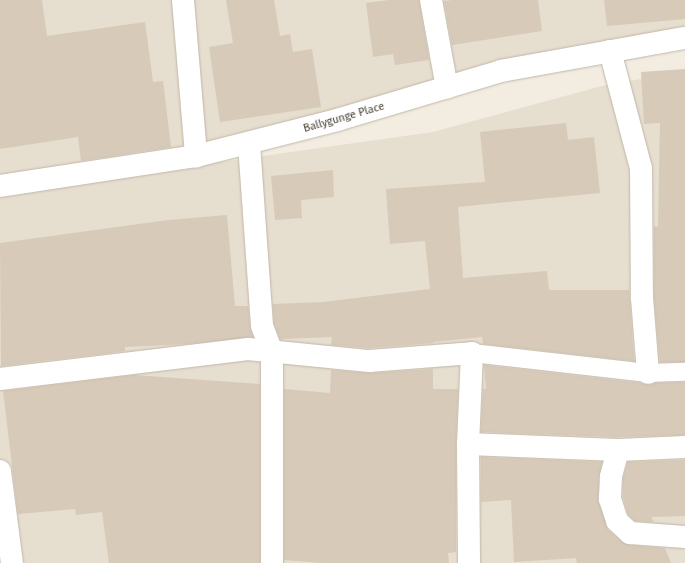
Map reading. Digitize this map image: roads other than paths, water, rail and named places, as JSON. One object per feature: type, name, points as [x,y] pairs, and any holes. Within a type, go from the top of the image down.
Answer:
[{"type":"street","points":[[184,0],[196,156]]},
{"type":"street","points":[[431,0],[446,88]]},
{"type":"street","name":"Ballygunge Place","points":[[0,186],[196,156],[249,144],[338,120],[501,71],[685,38]]},
{"type":"street","points":[[610,51],[641,168],[642,298],[648,373]]},
{"type":"street","points":[[249,144],[262,326],[272,352],[272,563]]},
{"type":"street","points":[[0,379],[248,349],[368,361],[472,353],[468,444],[469,563]]},
{"type":"street","points":[[468,444],[618,450],[685,447]]},
{"type":"street","points":[[618,450],[611,477],[610,500],[617,521],[630,533],[685,537]]},
{"type":"street","points":[[0,471],[12,563]]},
{"type":"lane","points":[[472,353],[648,373],[685,372]]}]
